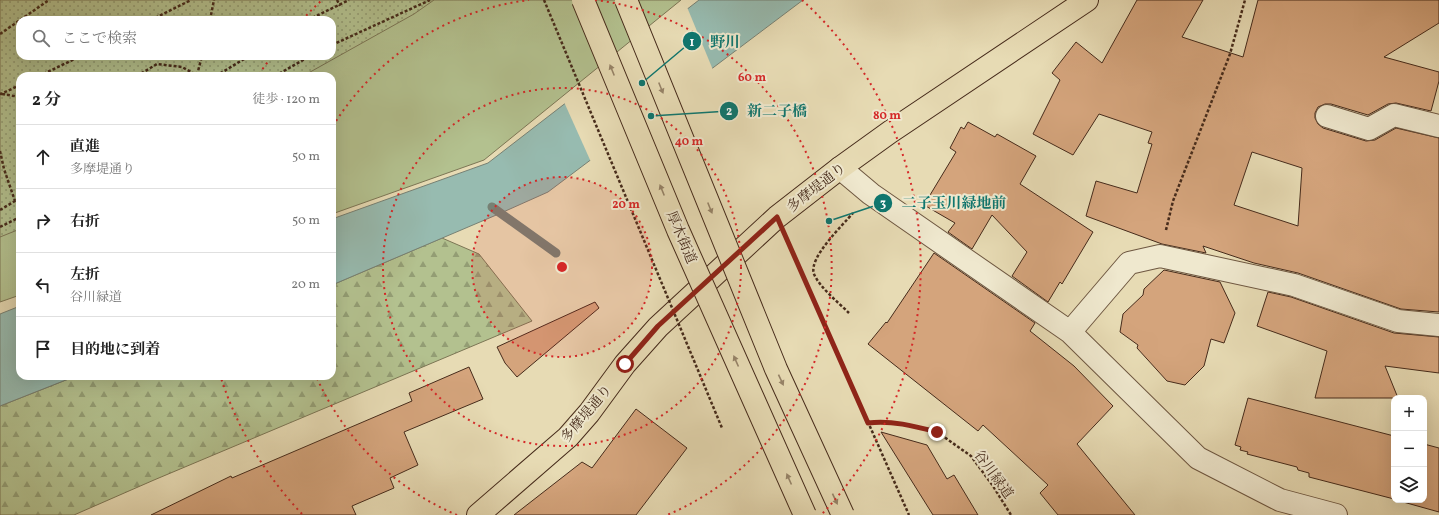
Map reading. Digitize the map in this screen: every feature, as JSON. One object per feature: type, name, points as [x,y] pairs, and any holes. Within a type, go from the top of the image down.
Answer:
[{"type":"main road","name":"厚木街道","points":[[583,0],[678,230],[805,515]]},
{"type":"main road","points":[[626,0],[776,369],[843,515]]},
{"type":"main road","name":"多摩堤通り","points":[[485,513],[568,437],[589,413],[625,364],[658,326],[777,217],[840,168],[890,132],[1087,0]]},
{"type":"street","points":[[1327,116],[1369,129],[1394,115],[1439,126]]},
{"type":"street","points":[[840,168],[871,194],[1070,332],[1198,458],[1280,500],[1336,515]]},
{"type":"street","points":[[1070,332],[1129,263],[1160,256],[1294,285],[1398,321],[1439,325]]},
{"type":"path","points":[[26,16],[49,0]]},
{"type":"path","points":[[159,16],[191,0]]},
{"type":"path","points":[[211,16],[214,0]]},
{"type":"path","points":[[337,0],[340,6]]},
{"type":"path","points":[[317,16],[350,0]]},
{"type":"path","points":[[336,43],[430,0]]},
{"type":"path","points":[[544,0],[722,428]]},
{"type":"path","points":[[1160,256],[1173,201],[1230,54],[1245,0]]},
{"type":"path","points":[[0,34],[16,23]]},
{"type":"path","points":[[47,72],[73,60]]},
{"type":"path","points":[[199,72],[201,60]]},
{"type":"path","points":[[223,72],[242,60]]},
{"type":"path","points":[[282,72],[303,60]]},
{"type":"path","points":[[144,72],[157,64],[182,67],[191,72]]},
{"type":"path","points":[[0,94],[16,87]]},
{"type":"path","points":[[0,94],[16,97]]},
{"type":"path","points":[[0,151],[4,169],[15,201],[0,210]]},
{"type":"path","points":[[849,313],[826,290],[814,273],[813,262],[819,252],[871,194]]},
{"type":"path","points":[[777,217],[909,515]]},
{"type":"path","points":[[0,227],[16,219]]},
{"type":"path","name":"谷川緑道","points":[[868,423],[882,421],[937,432],[971,456],[993,486],[1011,515]]},
{"type":"green space","points":[[0,0],[681,0],[484,160],[336,213],[336,72],[16,72],[16,296],[0,302]]},
{"type":"green space","points":[[0,0],[434,0],[414,14],[336,58],[336,16],[16,16],[16,60],[332,60],[310,72],[16,72],[16,231],[0,237]]},
{"type":"green space","points":[[442,238],[479,254],[532,321],[74,515],[0,515],[0,406],[66,380],[336,380],[336,283]]},
{"type":"water","points":[[699,0],[803,0],[548,192],[336,283],[336,218],[488,163]]},
{"type":"water","points":[[16,308],[16,380],[66,380],[0,406],[0,314]]},
{"type":"pier","points":[[687,7],[713,70],[591,162],[564,102]]},
{"type":"building","points":[[1137,0],[1203,0],[1182,37],[1243,57],[1258,0],[1439,0],[1439,23],[1384,57],[1439,72],[1439,81],[1431,111],[1396,103],[1388,104],[1368,115],[1331,104],[1325,104],[1318,107],[1315,113],[1315,118],[1318,124],[1323,128],[1366,141],[1375,140],[1396,128],[1439,138],[1439,312],[1401,309],[1298,273],[1254,263],[1203,246],[1206,253],[1162,244],[1086,216],[1096,181],[1137,193],[1152,144],[1148,143],[1152,132],[1099,114],[1073,155],[1033,134],[1060,80],[1052,73],[1076,42],[1102,63]],"holes":[[[1252,152],[1302,168],[1298,226],[1234,205]]]},
{"type":"building","points":[[968,122],[995,137],[997,134],[1036,156],[1020,184],[1093,232],[1062,284],[1060,282],[1048,302],[1012,276],[1027,252],[992,215],[972,249],[948,232],[955,223],[924,205],[956,152],[950,148],[961,127],[964,129]]},
{"type":"building","points":[[934,253],[1035,323],[1030,331],[1074,366],[1113,406],[1077,444],[1135,515],[1058,515],[1040,493],[1048,485],[983,425],[978,431],[868,344],[886,322],[887,323]]},
{"type":"building","points":[[1164,270],[1220,282],[1235,313],[1224,343],[1211,339],[1204,366],[1185,385],[1167,381],[1137,348],[1138,345],[1120,332],[1123,314],[1143,295],[1144,289]]},
{"type":"building","points":[[1268,292],[1291,297],[1394,333],[1439,337],[1439,373],[1385,366],[1397,395],[1391,395],[1391,398],[1315,398],[1327,351],[1257,326]]},
{"type":"building","points":[[595,302],[599,308],[517,377],[505,363],[497,347]]},
{"type":"building","points":[[469,367],[483,399],[404,432],[418,465],[390,478],[394,488],[352,506],[356,515],[151,515],[231,476],[232,478],[412,401],[409,393]]},
{"type":"building","points":[[1248,398],[1391,435],[1391,498],[1309,477],[1309,473],[1298,470],[1297,467],[1247,454],[1248,452],[1240,450],[1241,447],[1235,445]]},
{"type":"building","points":[[636,409],[687,448],[636,515],[514,515],[582,462],[592,468]]},
{"type":"building","points":[[881,432],[927,445],[947,479],[954,475],[978,515],[933,515]]},
{"type":"building","points":[[1427,445],[1439,448],[1439,512],[1407,503],[1427,503]]},
{"type":"waterway","points":[[492,207],[556,253]]},
{"type":"place","name":"野川","points":[[642,83]]},
{"type":"place","name":"新二子橋","points":[[651,116]]},
{"type":"place","name":"二子玉川緑地前","points":[[829,221]]},
{"type":"route","points":[[625,364],[658,326],[777,217],[868,423],[882,421],[937,432]]}]
